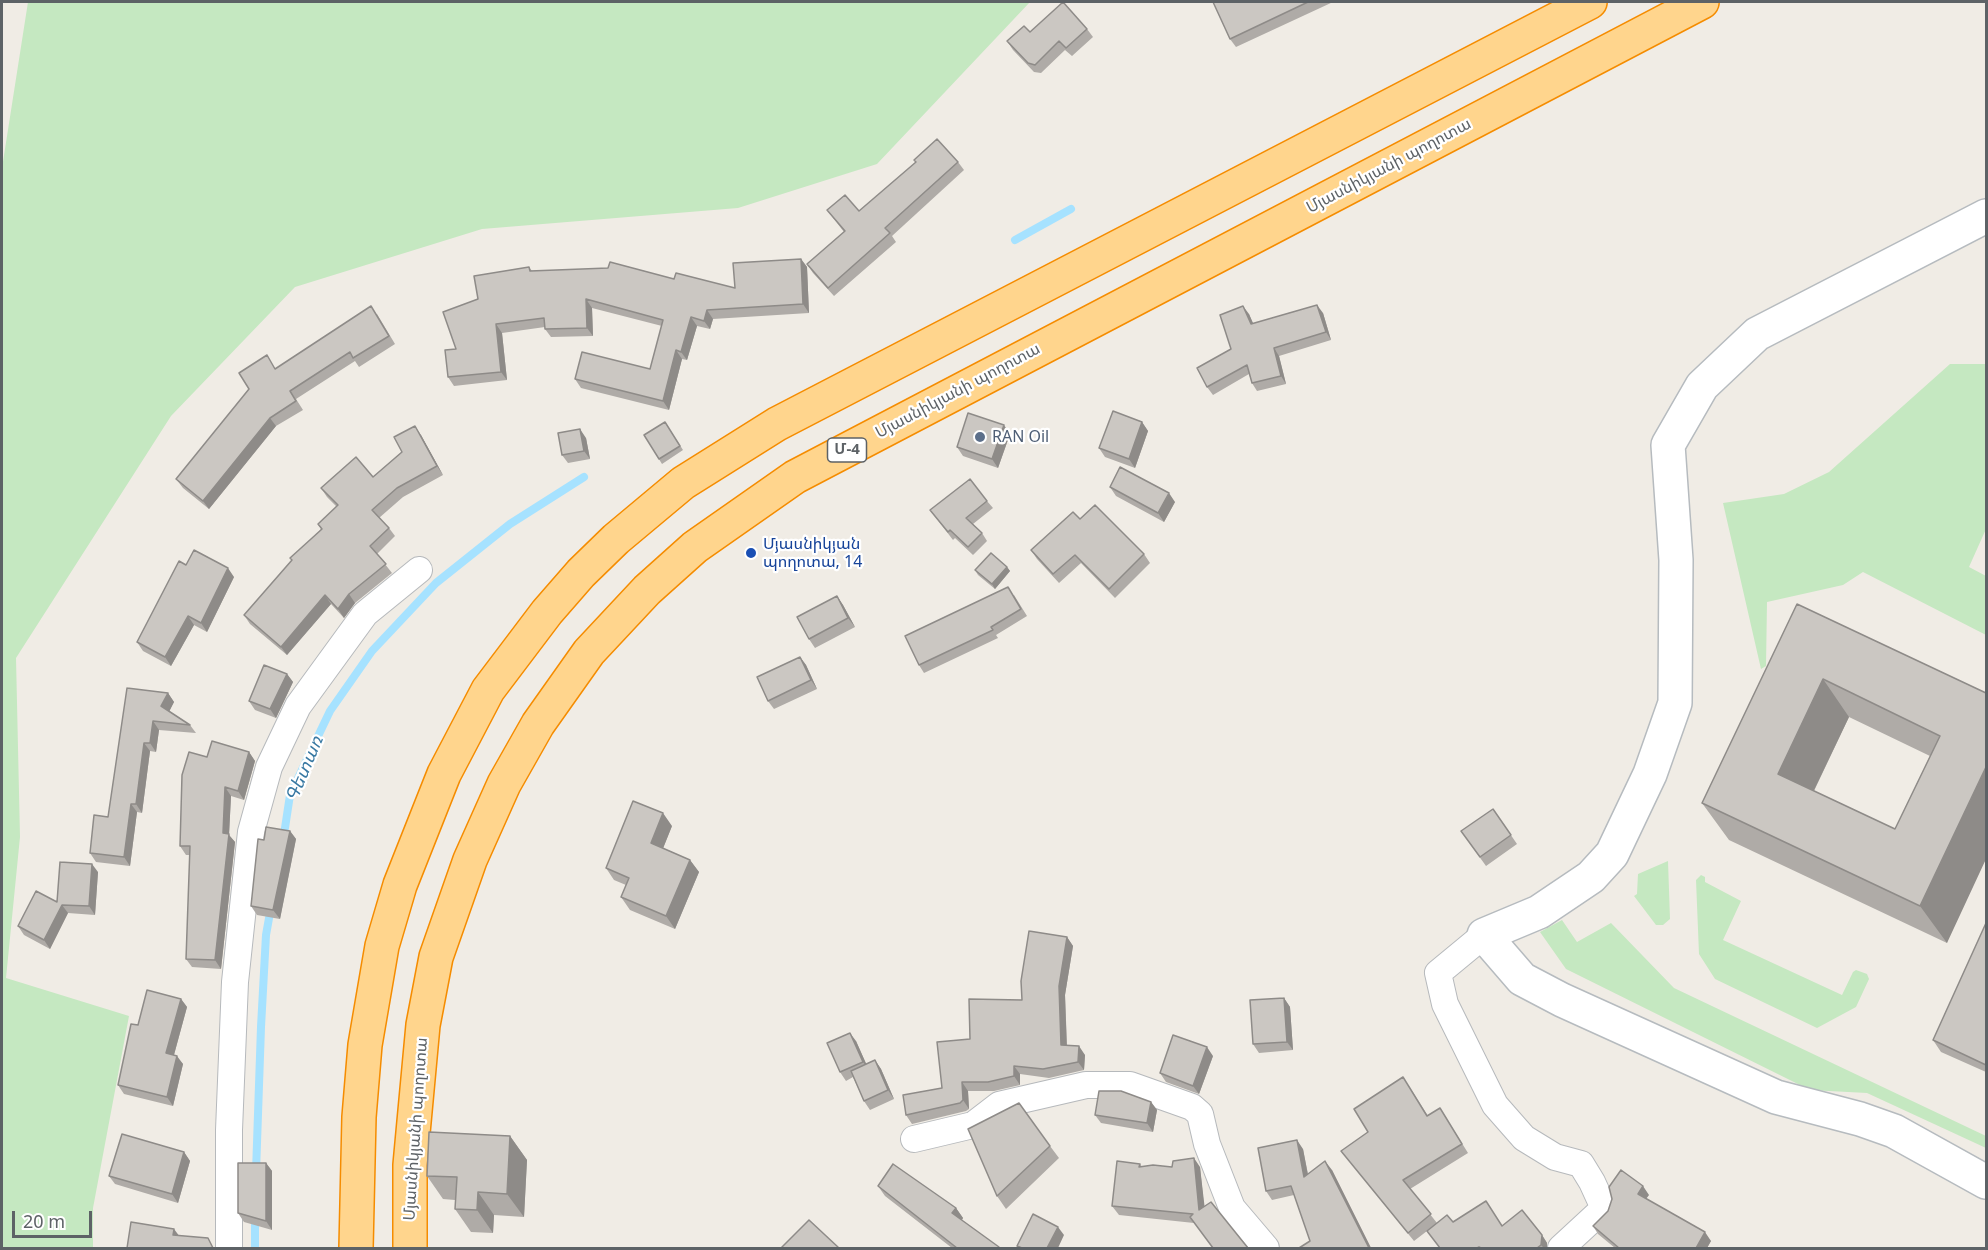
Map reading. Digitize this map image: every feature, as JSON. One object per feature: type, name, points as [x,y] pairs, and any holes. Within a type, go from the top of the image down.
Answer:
[{"type":"highway","points":[[356,1248],[359,1117],[365,1045],[382,946],[400,885],[444,774],[488,690],[546,612],[581,573],[616,539],[683,483],[777,424],[1590,2]]},
{"type":"highway","name":"Մյասնիկյանի պողոտա","points":[[410,1248],[411,1154],[423,1025],[436,957],[470,860],[504,784],[538,724],[589,652],[647,590],[694,547],[795,477],[1702,2]]},
{"type":"street","points":[[1561,1248],[1600,1212],[1603,1206],[1581,1164],[1555,1157],[1524,1138],[1495,1106],[1445,1004],[1438,973],[1484,935],[1539,912],[1591,877],[1612,854],[1650,774],[1675,704],[1676,560],[1668,446],[1702,386],[1757,334],[1986,216]]},
{"type":"street","points":[[229,1248],[229,1130],[235,982],[251,832],[269,767],[298,706],[365,614],[419,570]]},
{"type":"street","points":[[1484,935],[1522,979],[1562,1000],[1776,1097],[1860,1119],[1894,1131],[1986,1182]]},
{"type":"street","points":[[914,1139],[973,1125],[999,1105],[1086,1085],[1130,1085],[1192,1107],[1200,1114],[1207,1144],[1232,1208],[1266,1248]]},
{"type":"green space","points":[[28,2],[1030,2],[877,164],[738,208],[482,229],[295,287],[171,416],[16,658],[20,837],[6,978],[129,1016],[93,1208],[93,1248],[2,1248],[2,168]]},
{"type":"green space","points":[[1950,364],[1986,364],[1986,529],[1969,567],[1986,576],[1986,635],[1863,572],[1843,585],[1767,602],[1766,666],[1761,669],[1723,503],[1784,494],[1829,472]]},
{"type":"green space","points":[[1668,861],[1670,919],[1663,925],[1656,925],[1634,896],[1637,894],[1638,874]]},
{"type":"green space","points":[[1701,875],[1705,877],[1705,882],[1741,901],[1723,940],[1842,995],[1853,972],[1856,970],[1867,974],[1869,979],[1856,1007],[1817,1028],[1715,979],[1699,954],[1696,880]]},
{"type":"green space","points":[[1562,920],[1577,942],[1611,923],[1674,988],[1986,1136],[1986,1148],[1867,1093],[1810,1090],[1566,969],[1540,932]]},
{"type":"building","points":[[1063,2],[1087,29],[1066,48],[1059,41],[1035,65],[1028,63],[1007,41],[1024,26],[1030,32]]},
{"type":"building","points":[[1213,2],[1308,2],[1230,39]]},
{"type":"building","points":[[937,139],[958,162],[885,228],[890,233],[828,288],[807,264],[845,231],[827,210],[845,195],[859,211],[916,162],[914,160]]},
{"type":"building","points":[[801,259],[803,304],[707,310],[704,321],[691,317],[681,352],[676,350],[663,401],[575,379],[582,352],[650,369],[663,320],[586,299],[587,328],[545,329],[544,318],[496,324],[501,372],[448,377],[445,350],[456,349],[443,312],[478,299],[474,276],[529,267],[530,271],[608,268],[610,262],[674,279],[676,273],[735,288],[733,263]]},
{"type":"building","points":[[1317,305],[1326,332],[1274,348],[1281,376],[1252,383],[1247,365],[1207,387],[1197,368],[1231,349],[1220,315],[1243,306],[1251,324]]},
{"type":"building","points":[[371,306],[389,336],[353,358],[350,352],[290,391],[296,401],[270,418],[203,501],[176,479],[249,389],[239,373],[267,355],[275,369]]},
{"type":"building","points":[[1113,411],[1142,422],[1129,459],[1099,448]]},
{"type":"building","points":[[968,413],[1004,425],[992,459],[957,447]]},
{"type":"building","points":[[665,422],[680,446],[659,459],[644,435]]},
{"type":"building","points":[[415,426],[437,466],[397,488],[372,510],[389,528],[370,546],[386,564],[349,594],[338,609],[325,595],[281,647],[244,615],[292,560],[290,558],[322,529],[318,524],[338,505],[321,488],[356,457],[373,477],[402,452],[394,437]]},
{"type":"building","points":[[580,429],[584,451],[562,455],[558,433]]},
{"type":"building","points":[[1120,467],[1169,493],[1158,513],[1110,487]]},
{"type":"building","points":[[970,479],[987,501],[966,518],[982,533],[968,547],[950,530],[948,532],[930,510]]},
{"type":"building","points":[[1095,505],[1144,554],[1109,589],[1075,555],[1053,574],[1031,550],[1073,512],[1080,519]]},
{"type":"building","points":[[194,550],[228,568],[201,623],[188,616],[165,657],[137,642],[179,561],[186,565]]},
{"type":"building","points":[[991,553],[1007,567],[992,584],[975,570]]},
{"type":"building","points":[[1008,587],[1021,609],[991,627],[993,630],[919,665],[905,636]]},
{"type":"building","points":[[837,596],[848,618],[809,639],[797,617]]},
{"type":"building","points":[[1797,604],[1986,693],[1986,767],[1920,906],[1702,803]],"holes":[[[1823,679],[1940,736],[1895,829],[1778,774]]]},
{"type":"building","points":[[800,657],[811,680],[768,701],[757,677]]},
{"type":"building","points":[[264,665],[287,674],[270,709],[249,701]]},
{"type":"building","points":[[127,688],[168,693],[161,706],[190,725],[153,721],[150,743],[144,743],[136,804],[131,804],[124,857],[90,853],[94,815],[108,817]]},
{"type":"building","points":[[212,741],[249,752],[238,791],[225,787],[223,833],[229,834],[215,960],[186,959],[190,846],[180,846],[182,775],[189,752],[207,757]]},
{"type":"building","points":[[633,801],[663,813],[651,843],[690,860],[666,916],[621,897],[629,878],[606,868]]},
{"type":"building","points":[[1493,809],[1511,835],[1480,857],[1461,831]]},
{"type":"building","points":[[266,827],[290,831],[273,910],[251,906],[258,839],[264,840]]},
{"type":"building","points":[[60,862],[92,864],[89,906],[62,905],[44,940],[18,926],[36,891],[57,902]]},
{"type":"building","points":[[1986,923],[1986,1065],[1933,1040]]},
{"type":"building","points":[[1029,931],[1067,937],[1059,986],[1061,1045],[1079,1046],[1078,1062],[1043,1069],[1014,1066],[1014,1076],[988,1082],[962,1082],[963,1100],[960,1103],[906,1115],[903,1095],[942,1088],[937,1042],[970,1039],[969,999],[1022,1000],[1021,981]]},
{"type":"building","points":[[147,990],[181,999],[166,1053],[177,1056],[167,1097],[118,1085],[131,1024],[138,1025]]},
{"type":"building","points":[[1284,998],[1287,1042],[1253,1044],[1250,1000]]},
{"type":"building","points":[[850,1033],[863,1062],[840,1072],[827,1043]]},
{"type":"building","points":[[1173,1035],[1207,1047],[1193,1086],[1160,1073]]},
{"type":"building","points":[[875,1060],[888,1090],[864,1101],[851,1071]]},
{"type":"building","points":[[1403,1077],[1427,1116],[1440,1108],[1462,1144],[1403,1180],[1431,1214],[1408,1233],[1341,1151],[1368,1132],[1354,1109]]},
{"type":"building","points":[[1099,1091],[1121,1091],[1151,1102],[1147,1123],[1095,1115]]},
{"type":"building","points":[[1019,1103],[1050,1146],[997,1196],[968,1129]]},
{"type":"building","points":[[429,1132],[510,1136],[507,1194],[478,1192],[477,1210],[455,1209],[457,1177],[427,1176]]},
{"type":"building","points":[[122,1134],[184,1152],[172,1194],[109,1176]]},
{"type":"building","points":[[1297,1140],[1304,1177],[1325,1161],[1369,1248],[1299,1248],[1310,1241],[1291,1186],[1266,1191],[1258,1148]]},
{"type":"building","points":[[1194,1158],[1199,1210],[1211,1202],[1248,1248],[1213,1248],[1190,1217],[1193,1214],[1112,1206],[1117,1161],[1140,1164],[1139,1167],[1153,1165],[1172,1167],[1173,1161]]},
{"type":"building","points":[[238,1163],[266,1163],[266,1221],[238,1213]]},
{"type":"building","points":[[893,1164],[956,1208],[952,1213],[999,1248],[957,1248],[878,1186]]},
{"type":"building","points":[[1621,1170],[1643,1186],[1638,1194],[1705,1232],[1696,1248],[1619,1248],[1593,1226],[1608,1211],[1612,1199],[1609,1187]]},
{"type":"building","points":[[1486,1201],[1502,1226],[1522,1210],[1542,1235],[1541,1245],[1537,1248],[1440,1248],[1427,1231],[1447,1215],[1453,1222]]},
{"type":"building","points":[[1033,1214],[1058,1227],[1047,1248],[1017,1246]]},
{"type":"building","points":[[809,1220],[839,1248],[781,1248]]},
{"type":"building","points":[[131,1222],[174,1229],[173,1235],[208,1238],[213,1248],[127,1248]]},
{"type":"waterway","name":"Գետառ","points":[[1015,240],[1071,209]]},
{"type":"waterway","name":"Գետառ","points":[[283,841],[290,795],[330,711],[372,651],[436,583],[510,524],[584,477]]},
{"type":"waterway","name":"Գետառ","points":[[256,1172],[266,935],[271,907]]},
{"type":"waterway","name":"Գետառ","points":[[255,1215],[255,1248]]},
{"type":"place","name":"RAN Oil","points":[[980,437]]},
{"type":"place","name":"Մյասնիկյան պողոտա, 14","points":[[751,553]]}]
